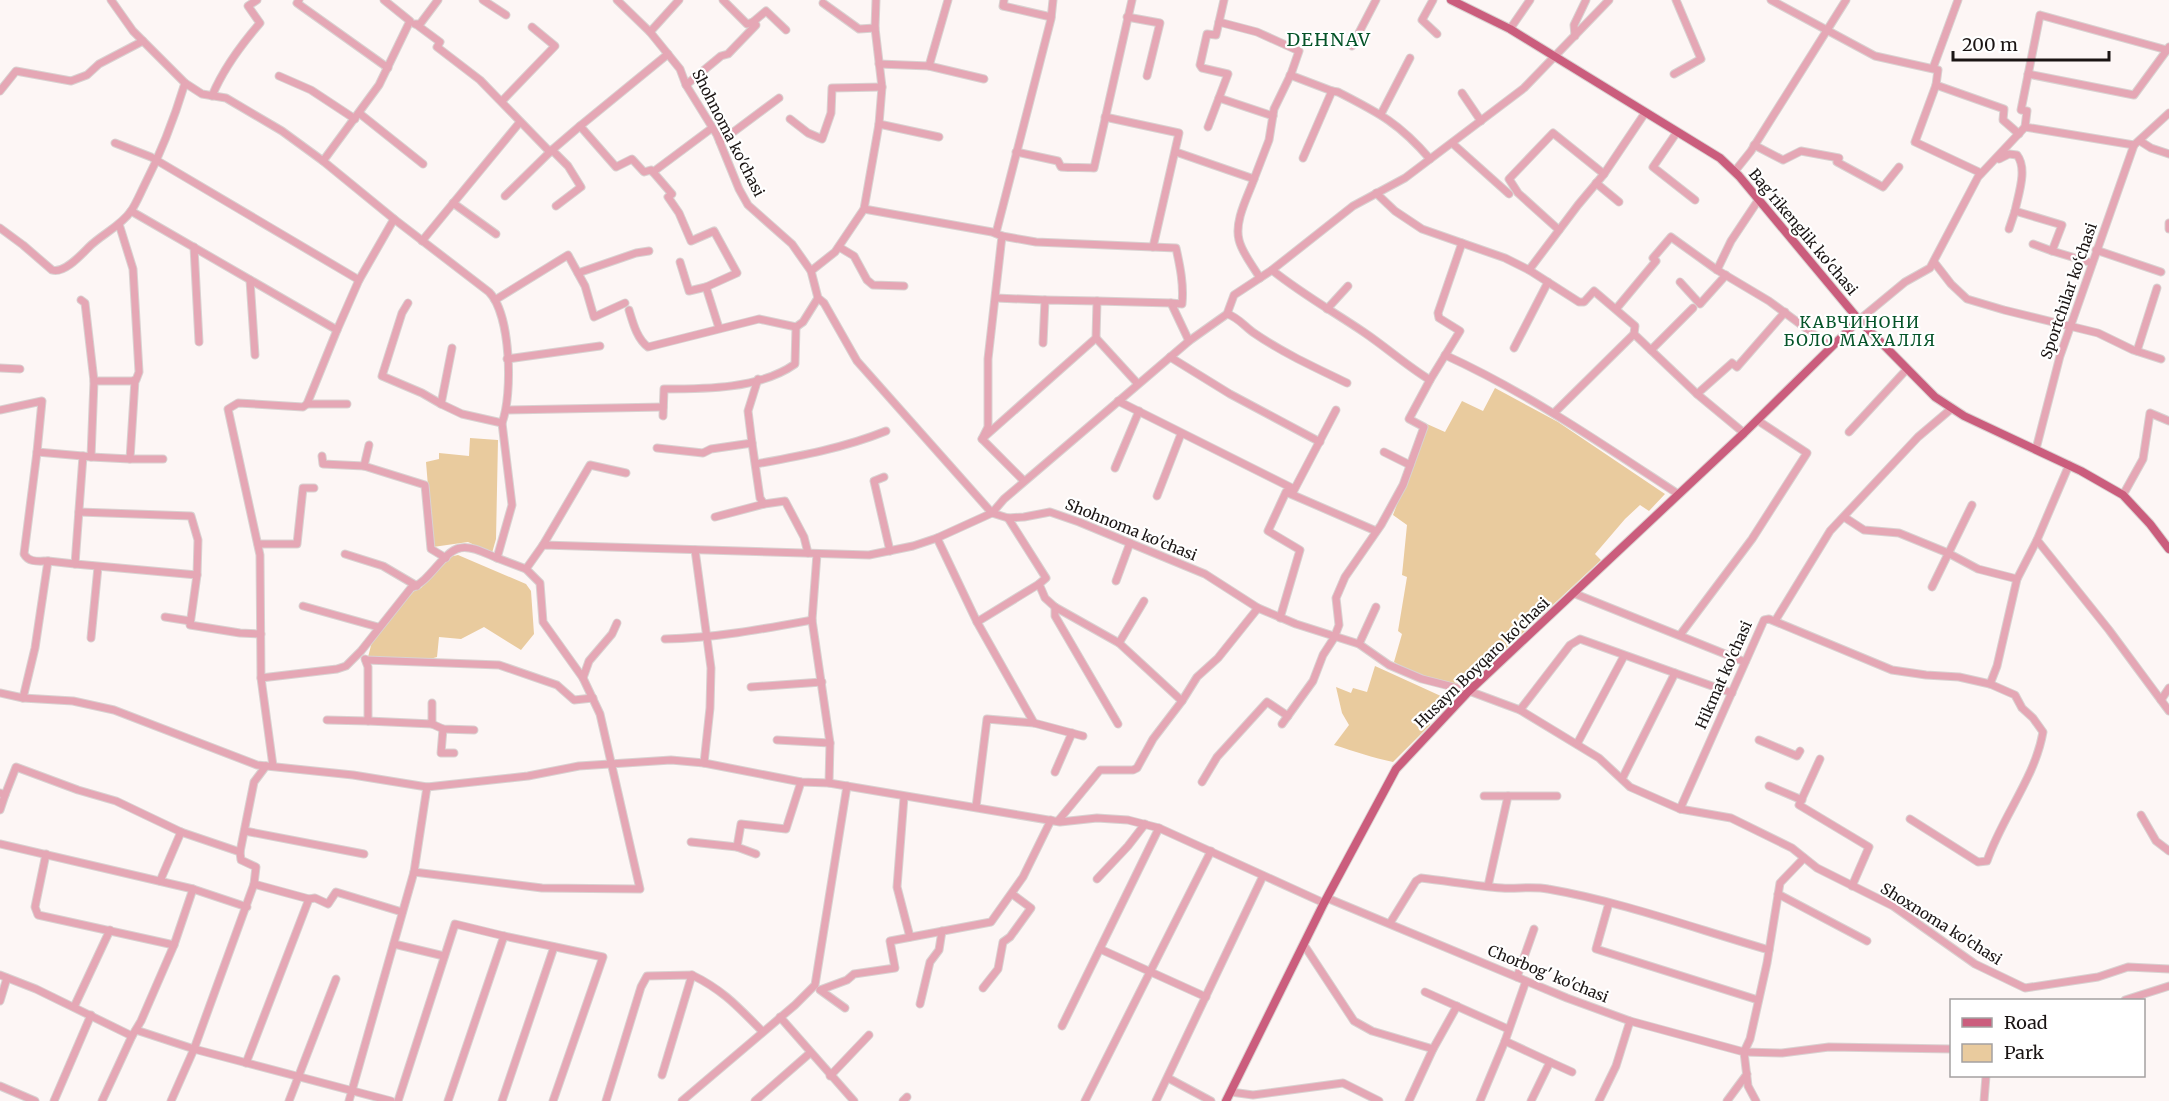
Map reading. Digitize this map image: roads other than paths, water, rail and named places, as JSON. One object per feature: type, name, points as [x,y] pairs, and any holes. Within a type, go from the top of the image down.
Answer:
[{"type":"main road","name":"Bag'rikenglik ko'chasi","points":[[1451,0],[1510,30],[1720,158],[1735,171],[1859,320],[1935,397],[1951,409],[2069,465],[2123,495],[2169,548]]},
{"type":"main road","name":"Husayn Boyqaro ko'chasi","points":[[1226,1101],[1325,900],[1396,769],[1469,691],[1744,434],[1859,320]]},
{"type":"street","points":[[111,0],[133,31],[185,84],[202,94],[226,98],[282,131],[323,160],[394,219],[489,292],[495,300],[502,321],[509,382],[507,410],[502,423],[512,505],[497,558]]},
{"type":"street","points":[[212,96],[218,80],[260,23],[248,6],[257,0]]},
{"type":"street","points":[[384,0],[440,42],[437,46],[480,80],[520,122],[568,166],[581,187],[556,206]]},
{"type":"street","points":[[414,23],[420,24],[438,0]]},
{"type":"street","points":[[483,0],[506,15]]},
{"type":"street","name":"Shohnoma ko'chasi","points":[[616,0],[650,32],[680,69],[686,85],[720,142],[748,205],[792,244],[812,271],[818,298],[824,303],[857,361],[992,513],[1008,518],[1050,512],[1205,574],[1258,608],[1280,618],[1334,638],[1359,644],[1389,665],[1422,679],[1469,691],[1520,710],[1599,758],[1630,787],[1680,809]]},
{"type":"street","points":[[650,32],[679,0]]},
{"type":"street","points":[[723,0],[747,24],[766,11],[786,30]]},
{"type":"street","points":[[929,66],[948,0]]},
{"type":"street","points":[[1004,0],[1003,6],[1051,17]]},
{"type":"street","points":[[982,439],[988,427],[988,358],[996,298],[999,234],[1016,152],[1051,17],[1053,0]]},
{"type":"street","points":[[1016,152],[1059,161],[1061,167],[1094,168],[1132,0]]},
{"type":"street","points":[[1208,127],[1228,74],[1202,68],[1200,64],[1207,34],[1216,36],[1224,0]]},
{"type":"street","points":[[1352,46],[1376,0]]},
{"type":"street","points":[[1433,0],[1422,20],[1437,34]]},
{"type":"street","points":[[1510,30],[1530,0]]},
{"type":"street","points":[[1575,36],[1574,25],[1586,0]]},
{"type":"street","points":[[543,545],[869,555],[937,538],[992,513],[1004,499],[1137,384],[1189,341],[1227,314],[1234,295],[1272,270],[1353,206],[1405,178],[1524,88],[1556,58],[1609,0]]},
{"type":"street","points":[[1674,74],[1701,59],[1676,0]]},
{"type":"street","points":[[1771,0],[1875,56],[1938,70],[1936,85],[1915,142],[1981,173]]},
{"type":"street","points":[[1735,171],[1755,145],[1846,0]]},
{"type":"street","points":[[1933,68],[1958,0]]},
{"type":"street","points":[[297,1],[388,68]]},
{"type":"street","points":[[812,271],[839,247],[864,209],[879,124],[882,87],[874,1]]},
{"type":"street","points":[[824,3],[859,29],[875,28]]},
{"type":"street","points":[[1859,320],[1905,282],[1930,268],[1978,177],[2025,127],[2027,111],[2021,110],[2028,74],[2040,15],[2168,48],[2134,94],[2028,74]]},
{"type":"street","points":[[1127,17],[1160,23],[1147,76]]},
{"type":"street","points":[[686,85],[721,56],[728,54],[756,25],[753,22]]},
{"type":"street","points":[[1219,22],[1257,32],[1299,51],[1274,109],[1269,140],[1241,218],[1238,239],[1260,278]]},
{"type":"street","points":[[323,160],[379,85],[414,23]]},
{"type":"street","points":[[502,101],[555,46],[532,27]]},
{"type":"street","points":[[0,92],[16,71],[71,81],[87,75],[99,64],[142,40]]},
{"type":"street","points":[[505,196],[551,151],[668,54]]},
{"type":"street","points":[[1381,114],[1410,58]]},
{"type":"street","points":[[879,64],[929,66],[984,79]]},
{"type":"street","points":[[1290,75],[1332,91],[1381,114],[1399,126],[1430,159]]},
{"type":"street","points":[[279,76],[311,90],[357,116],[423,164]]},
{"type":"street","points":[[0,228],[24,244],[57,272],[119,224],[131,211],[168,136],[185,84]]},
{"type":"street","points":[[1936,85],[2004,109],[2003,120],[2019,134]]},
{"type":"street","points":[[790,118],[808,133],[822,140],[831,113],[832,88],[882,87]]},
{"type":"street","points":[[1303,158],[1332,91]]},
{"type":"street","points":[[1462,93],[1481,121]]},
{"type":"street","points":[[720,142],[779,98]]},
{"type":"street","points":[[1219,98],[1273,116]]},
{"type":"street","points":[[1528,270],[1604,174],[1645,113]]},
{"type":"street","name":"Sportchilar ko‘chasi","points":[[2036,449],[2060,356],[2096,250],[2137,143],[2169,113]]},
{"type":"street","points":[[1105,117],[1179,133],[1153,247]]},
{"type":"street","points":[[422,241],[520,122]]},
{"type":"street","points":[[879,124],[939,137]]},
{"type":"street","points":[[580,126],[616,167],[632,159],[644,172],[651,170],[672,194],[668,197],[679,213],[691,241],[714,231],[737,273],[706,287],[689,291],[680,262]]},
{"type":"street","points":[[2025,127],[2137,143],[2169,154]]},
{"type":"street","points":[[653,172],[712,128]]},
{"type":"street","points":[[1677,132],[1653,167],[1695,200]]},
{"type":"street","points":[[1559,230],[1518,193],[1509,180],[1553,133],[1604,174]]},
{"type":"street","points":[[115,143],[156,160],[359,280]]},
{"type":"street","points":[[1452,143],[1509,194]]},
{"type":"street","points":[[1755,145],[1783,160],[1801,151],[1833,155],[1839,158],[1837,162],[1883,187],[1899,167]]},
{"type":"street","points":[[1176,152],[1254,179]]},
{"type":"street","points":[[1994,161],[2009,154],[2017,155],[2020,159],[2021,176],[2009,230]]},
{"type":"street","points":[[1596,183],[1619,202]]},
{"type":"street","points":[[1376,193],[1395,211],[1422,229],[1505,258],[1579,302],[1584,302],[1594,291],[1635,326],[1634,334],[1554,413]]},
{"type":"street","points":[[1717,270],[1731,241],[1758,199]]},
{"type":"street","points":[[453,203],[496,234]]},
{"type":"street","points":[[864,209],[1036,242],[1176,248],[1183,285],[1182,304],[996,298]]},
{"type":"street","points":[[131,211],[337,330]]},
{"type":"street","points":[[2015,211],[2062,225],[2052,250]]},
{"type":"street","points":[[307,404],[359,280],[394,219]]},
{"type":"street","points":[[2169,223],[2169,229]]},
{"type":"street","points":[[119,224],[133,270],[140,372],[135,380],[130,459]]},
{"type":"street","points":[[1616,309],[1656,261],[1653,258],[1671,237],[1717,270],[1785,312],[1831,347]]},
{"type":"street","points":[[1282,724],[1313,681],[1323,655],[1334,638],[1339,625],[1336,598],[1346,577],[1403,485],[1424,427],[1409,419],[1460,331],[1439,318],[1438,313],[1462,243]]},
{"type":"street","points":[[2033,244],[2092,263]]},
{"type":"street","points":[[194,247],[199,342]]},
{"type":"street","points":[[839,247],[854,256],[867,280],[873,285],[904,286]]},
{"type":"street","points":[[578,273],[648,250]]},
{"type":"street","points":[[2096,250],[2161,272]]},
{"type":"street","points":[[495,300],[568,255],[585,286],[594,317],[625,303]]},
{"type":"street","points":[[1934,262],[1951,284],[1967,299],[2098,333],[2161,359]]},
{"type":"street","points":[[1272,270],[1430,380]]},
{"type":"street","points":[[1680,282],[1700,304],[1726,275]]},
{"type":"street","points":[[250,280],[255,355]]},
{"type":"street","points":[[1514,348],[1548,282]]},
{"type":"street","points":[[1327,309],[1348,286]]},
{"type":"street","points":[[706,287],[719,328]]},
{"type":"street","points":[[2137,351],[2157,288]]},
{"type":"street","points":[[796,327],[803,322],[818,298]]},
{"type":"street","points":[[75,564],[94,381],[85,303],[81,300]]},
{"type":"street","points":[[1043,343],[1045,300]]},
{"type":"street","points":[[1097,301],[1096,338],[1137,384]]},
{"type":"street","points":[[408,303],[402,313],[382,376],[422,393],[462,414],[502,423]]},
{"type":"street","points":[[1171,303],[1189,341]]},
{"type":"street","points":[[1651,350],[1693,308]]},
{"type":"street","points":[[629,310],[636,330],[645,346],[648,347],[763,318],[796,327]]},
{"type":"street","points":[[1697,394],[1732,363],[1737,367],[1785,312]]},
{"type":"street","points":[[1227,314],[1233,316],[1252,333],[1347,383]]},
{"type":"street","points":[[663,416],[664,389],[724,387],[783,372],[795,364],[796,327]]},
{"type":"street","points":[[1634,334],[1697,394],[1744,434]]},
{"type":"street","points":[[982,439],[1096,338]]},
{"type":"street","points":[[507,359],[600,346]]},
{"type":"street","points":[[441,404],[452,348]]},
{"type":"street","points":[[1445,355],[1554,413],[1678,494]]},
{"type":"street","points":[[1170,357],[1230,394],[1320,442]]},
{"type":"street","points":[[0,368],[20,369]]},
{"type":"street","points":[[1849,432],[1907,369]]},
{"type":"street","points":[[758,379],[748,411],[760,498],[764,504]]},
{"type":"street","points":[[94,381],[135,380]]},
{"type":"street","points":[[0,410],[42,401],[24,555],[27,559],[198,575]]},
{"type":"street","points":[[1118,401],[1293,492],[1376,531]]},
{"type":"street","points":[[171,1101],[194,1049],[254,884],[256,867],[241,860],[240,852],[254,782],[270,766],[261,678],[261,555],[228,409],[238,403],[303,407],[307,404],[347,404]]},
{"type":"street","points":[[507,410],[663,407]]},
{"type":"street","name":"Hikmat ko'chasi","points":[[1680,809],[1764,620],[1769,618],[1775,621],[1830,531],[1918,437],[1951,409]]},
{"type":"street","points":[[1293,492],[1336,410]]},
{"type":"street","points":[[1115,468],[1139,411]]},
{"type":"street","points":[[2123,495],[2143,459],[2150,413],[2169,421]]},
{"type":"street","points":[[1680,635],[1752,539],[1807,453],[1757,420]]},
{"type":"street","points":[[756,464],[816,453],[858,442],[886,431]]},
{"type":"street","points":[[1157,496],[1181,434]]},
{"type":"street","points":[[982,439],[1024,482]]},
{"type":"street","points":[[657,448],[702,453],[711,449],[752,443]]},
{"type":"street","points":[[364,466],[369,445]]},
{"type":"street","points":[[37,452],[87,457],[163,459]]},
{"type":"street","points":[[1384,452],[1410,465]]},
{"type":"street","points":[[322,456],[323,464],[364,466],[426,485],[431,549],[446,558]]},
{"type":"street","points":[[526,569],[543,545],[590,465],[626,473]]},
{"type":"street","points":[[1990,684],[1997,666],[2017,579],[2037,540],[2069,465]]},
{"type":"street","points":[[884,477],[874,481],[890,551]]},
{"type":"street","points":[[258,544],[297,544],[303,488],[315,488]]},
{"type":"street","points":[[1280,618],[1300,550],[1268,531],[1286,492],[1293,492]]},
{"type":"street","points":[[715,517],[785,501],[804,537],[808,553]]},
{"type":"street","points":[[1932,587],[1972,505]]},
{"type":"street","points":[[79,512],[191,516],[198,540],[198,575],[190,625],[261,634]]},
{"type":"street","points":[[1844,517],[1864,530],[1893,531],[1948,553],[1978,569],[2017,579]]},
{"type":"street","points":[[977,622],[1046,578],[1008,518]]},
{"type":"street","points":[[937,538],[977,622],[1034,723]]},
{"type":"street","points":[[2037,540],[2109,630],[2169,711]]},
{"type":"street","points":[[1116,581],[1130,543]]},
{"type":"street","points":[[261,678],[346,666],[411,588],[417,586],[460,548],[469,548],[526,569],[540,583],[543,622],[583,678],[600,714],[640,889],[542,888],[414,872]]},
{"type":"street","points":[[695,550],[711,668],[711,708],[704,763]]},
{"type":"street","points":[[345,554],[383,566],[417,586]]},
{"type":"street","points":[[817,554],[812,620],[830,743],[829,783]]},
{"type":"street","points":[[23,698],[35,648],[48,561]]},
{"type":"street","points":[[91,638],[98,567]]},
{"type":"street","points":[[1039,584],[1045,598],[1055,607],[1119,643],[1182,701]]},
{"type":"street","points":[[1574,593],[1745,662]]},
{"type":"street","points":[[1119,643],[1144,601]]},
{"type":"street","points":[[303,606],[378,627]]},
{"type":"street","points":[[1055,607],[1055,616],[1118,724]]},
{"type":"street","points":[[1359,644],[1376,607]]},
{"type":"street","points":[[682,1101],[762,1031],[818,987],[847,980],[854,974],[895,968],[890,941],[991,922],[1023,877],[1055,820],[1100,770],[1137,768],[1153,739],[1197,677],[1218,658],[1258,608]]},
{"type":"street","points":[[165,617],[190,621]]},
{"type":"street","points":[[665,639],[749,632],[812,620]]},
{"type":"street","points":[[1775,621],[1892,669],[1926,675],[1959,677],[1990,684],[2015,695],[2022,708],[2043,732],[2040,747],[2005,818],[1987,861],[1977,862],[1911,819]]},
{"type":"street","points":[[583,678],[590,661],[612,634],[617,623]]},
{"type":"street","points":[[1520,710],[1570,645],[1580,639],[1732,693]]},
{"type":"street","points":[[358,654],[366,660],[499,665],[557,685],[574,700],[593,698]]},
{"type":"street","points":[[1577,744],[1624,656]]},
{"type":"street","points":[[366,660],[368,721]]},
{"type":"street","points":[[1622,779],[1675,673]]},
{"type":"street","points":[[751,687],[822,682]]},
{"type":"street","points":[[2161,700],[2169,688]]},
{"type":"street","name":"Сhorbog' ko'chasi","points":[[0,693],[23,698],[73,701],[114,710],[257,765],[353,775],[427,787],[528,776],[579,766],[671,760],[704,763],[801,782],[829,783],[1055,820],[1096,818],[1128,820],[1159,828],[1263,876],[1390,924],[1526,981],[1630,1021],[1744,1052],[1782,1053],[1829,1047],[1950,1049]]},
{"type":"street","points":[[1202,782],[1217,757],[1267,702],[1288,716]]},
{"type":"street","points":[[432,703],[432,724]]},
{"type":"street","points":[[976,807],[987,719],[1034,723],[1083,736]]},
{"type":"street","points":[[327,720],[432,724],[443,729],[474,730]]},
{"type":"street","points":[[443,729],[441,753],[454,753]]},
{"type":"street","points":[[1055,772],[1072,733]]},
{"type":"street","points":[[777,740],[830,743]]},
{"type":"street","points":[[1759,740],[1797,756],[1800,752]]},
{"type":"street","points":[[1820,759],[1799,805],[1869,848],[1852,886]]},
{"type":"street","points":[[0,810],[3,794],[16,767],[116,801],[181,832],[240,852]]},
{"type":"street","points":[[737,847],[741,824],[786,829],[801,782]]},
{"type":"street","points":[[818,987],[847,786]]},
{"type":"street","points":[[1769,786],[1802,800]]},
{"type":"street","points":[[349,1101],[414,872],[427,787]]},
{"type":"street","points":[[1484,796],[1557,796]]},
{"type":"street","points":[[1488,886],[1508,796]]},
{"type":"street","points":[[904,797],[897,887],[910,937]]},
{"type":"street","name":"Shoxnoma ko'chasi","points":[[1680,809],[1731,818],[1792,848],[1817,868],[1893,906],[1975,964],[2025,988],[2098,977],[2128,968],[2169,969]]},
{"type":"street","points":[[2140,815],[2156,841],[2169,851]]},
{"type":"street","points":[[1097,879],[1145,824]]},
{"type":"street","points":[[1062,1026],[1159,828]]},
{"type":"street","points":[[244,831],[364,854]]},
{"type":"street","points":[[160,881],[181,832]]},
{"type":"street","points":[[691,842],[737,847],[756,854]]},
{"type":"street","points":[[0,844],[193,889],[247,907]]},
{"type":"street","points":[[1085,1101],[1211,851]]},
{"type":"street","points":[[46,854],[35,912],[38,915],[174,945]]},
{"type":"street","points":[[1756,1101],[1748,1086],[1744,1052],[1750,1039],[1769,950],[1780,883],[1804,858]]},
{"type":"street","points":[[1156,1101],[1263,876]]},
{"type":"street","points":[[1390,924],[1420,878],[1501,888],[1545,888],[1609,903],[1769,950]]},
{"type":"street","points":[[254,884],[309,899],[315,898],[328,904],[336,892],[402,912]]},
{"type":"street","points":[[102,1101],[174,945],[193,889]]},
{"type":"street","points":[[982,988],[998,969],[1003,942],[1010,937],[1030,908],[1012,894]]},
{"type":"street","points":[[1778,894],[1868,941]]},
{"type":"street","points":[[246,1063],[309,899]]},
{"type":"street","points":[[1609,903],[1596,949],[1758,1000]]},
{"type":"street","points":[[398,1101],[455,924],[603,957],[553,1101]]},
{"type":"street","points":[[1517,977],[1534,928]]},
{"type":"street","points":[[74,1007],[110,930]]},
{"type":"street","points":[[920,1004],[930,962],[939,950],[942,931]]},
{"type":"street","points":[[448,1101],[504,936]]},
{"type":"street","points":[[394,944],[444,956]]},
{"type":"street","points":[[1304,945],[1354,1021],[1372,1031],[1433,1049]]},
{"type":"street","points":[[502,1101],[554,947]]},
{"type":"street","points":[[1100,949],[1206,997]]},
{"type":"street","points":[[662,1075],[692,975]]},
{"type":"street","points":[[606,1101],[641,987],[647,976],[692,975],[713,986],[732,1000],[762,1031]]},
{"type":"street","points":[[0,1001],[4,977],[134,1033],[391,1101]]},
{"type":"street","points":[[289,1101],[336,979]]},
{"type":"street","points":[[1480,1101],[1505,1041],[1526,981]]},
{"type":"street","points":[[2128,999],[2169,986]]},
{"type":"street","points":[[818,987],[845,1008]]},
{"type":"street","points":[[1425,992],[1508,1029]]},
{"type":"street","points":[[1409,1101],[1433,1049],[1457,1006]]},
{"type":"street","points":[[54,1101],[91,1015]]},
{"type":"street","points":[[780,1017],[854,1101]]},
{"type":"street","points":[[1599,1101],[1616,1066],[1630,1021]]},
{"type":"street","points":[[830,1076],[869,1035]]},
{"type":"street","points":[[1505,1041],[1572,1072]]},
{"type":"street","points":[[755,1101],[810,1053]]},
{"type":"street","points":[[1531,1101],[1550,1062]]},
{"type":"street","points":[[1727,1101],[1747,1074]]},
{"type":"street","points":[[1984,1101],[1986,1077]]},
{"type":"street","points":[[1168,1078],[1211,1101]]},
{"type":"street","points":[[1231,1092],[1253,1095],[1344,1083],[1379,1101]]},
{"type":"street","points":[[0,1086],[35,1101]]},
{"type":"district","name":"DEHNAV","points":[[1329,40]]},
{"type":"district","name":"КАВЧИНОНИ БОЛО МАХАЛЛЯ","points":[[1860,331]]}]
